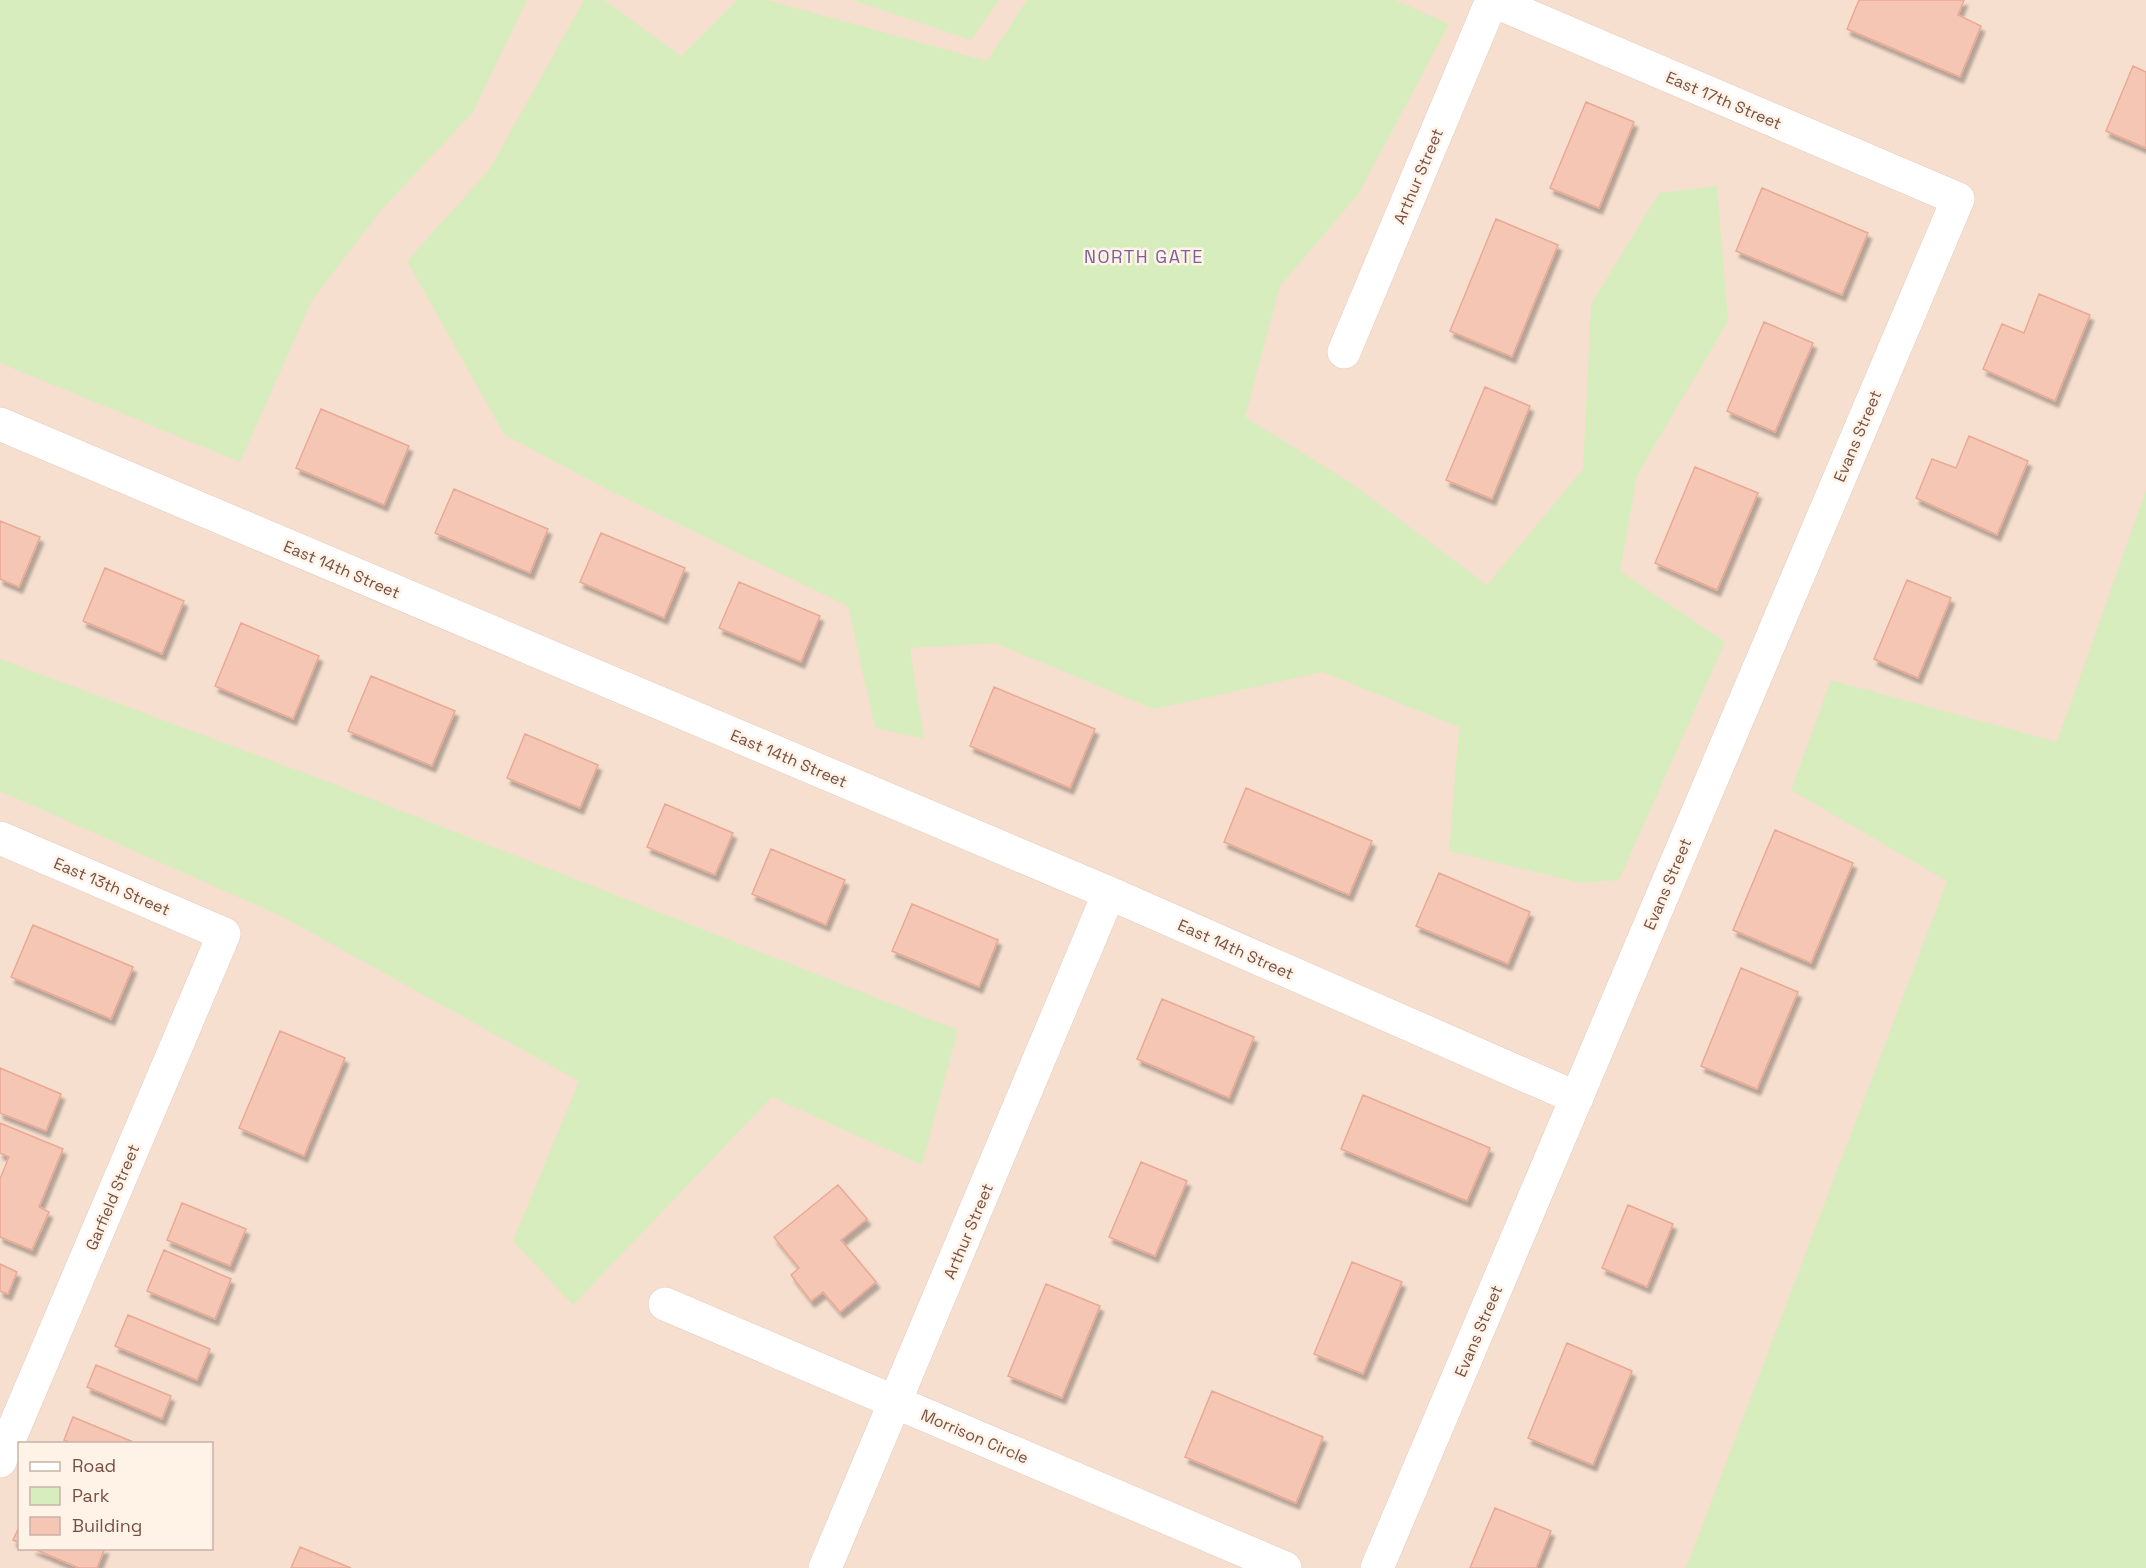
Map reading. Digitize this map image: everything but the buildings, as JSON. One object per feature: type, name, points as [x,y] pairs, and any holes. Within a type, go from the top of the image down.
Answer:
[{"type":"street","name":"East 17th Street","points":[[1491,0],[1958,199]]},
{"type":"street","name":"Arthur Street","points":[[1344,352],[1491,0]]},
{"type":"street","name":"Evans Street","points":[[1377,1568],[1958,199]]},
{"type":"street","name":"East 14th Street","points":[[0,424],[1109,893],[1576,1098]]},
{"type":"street","name":"East 13th Street","points":[[0,838],[224,934]]},
{"type":"street","name":"Arthur Street","points":[[825,1568],[1109,893]]},
{"type":"street","name":"Garfield Street","points":[[0,1461],[224,934]]},
{"type":"street","name":"Morrison Circle","points":[[665,1304],[1285,1568]]},
{"type":"shaded area","points":[[0,0],[2146,0],[2146,836],[1749,1568],[0,1568]]},
{"type":"green space","points":[[0,0],[527,0],[473,112],[383,208],[312,300],[240,462],[0,363]]},
{"type":"green space","points":[[584,0],[604,0],[681,56],[737,0],[767,0],[987,61],[1027,0],[1395,0],[1449,24],[1359,193],[1280,286],[1245,417],[1351,483],[1487,585],[1583,469],[1591,304],[1659,193],[1717,186],[1728,321],[1637,475],[1620,571],[1725,642],[1619,880],[1581,883],[1449,851],[1459,727],[1323,672],[1154,709],[995,643],[910,648],[924,739],[875,728],[848,606],[606,489],[504,434],[407,261],[489,170]]},
{"type":"green space","points":[[853,0],[999,0],[971,40]]},
{"type":"green space","points":[[2146,490],[2146,1568],[1686,1568],[1947,881],[1791,790],[1831,680],[2057,742]]},
{"type":"green space","points":[[0,659],[326,781],[958,1030],[922,1165],[772,1097],[573,1305],[513,1241],[579,1081],[283,917],[0,791]]},
{"type":"district","name":"NORTH GATE","points":[[1144,257]]}]
